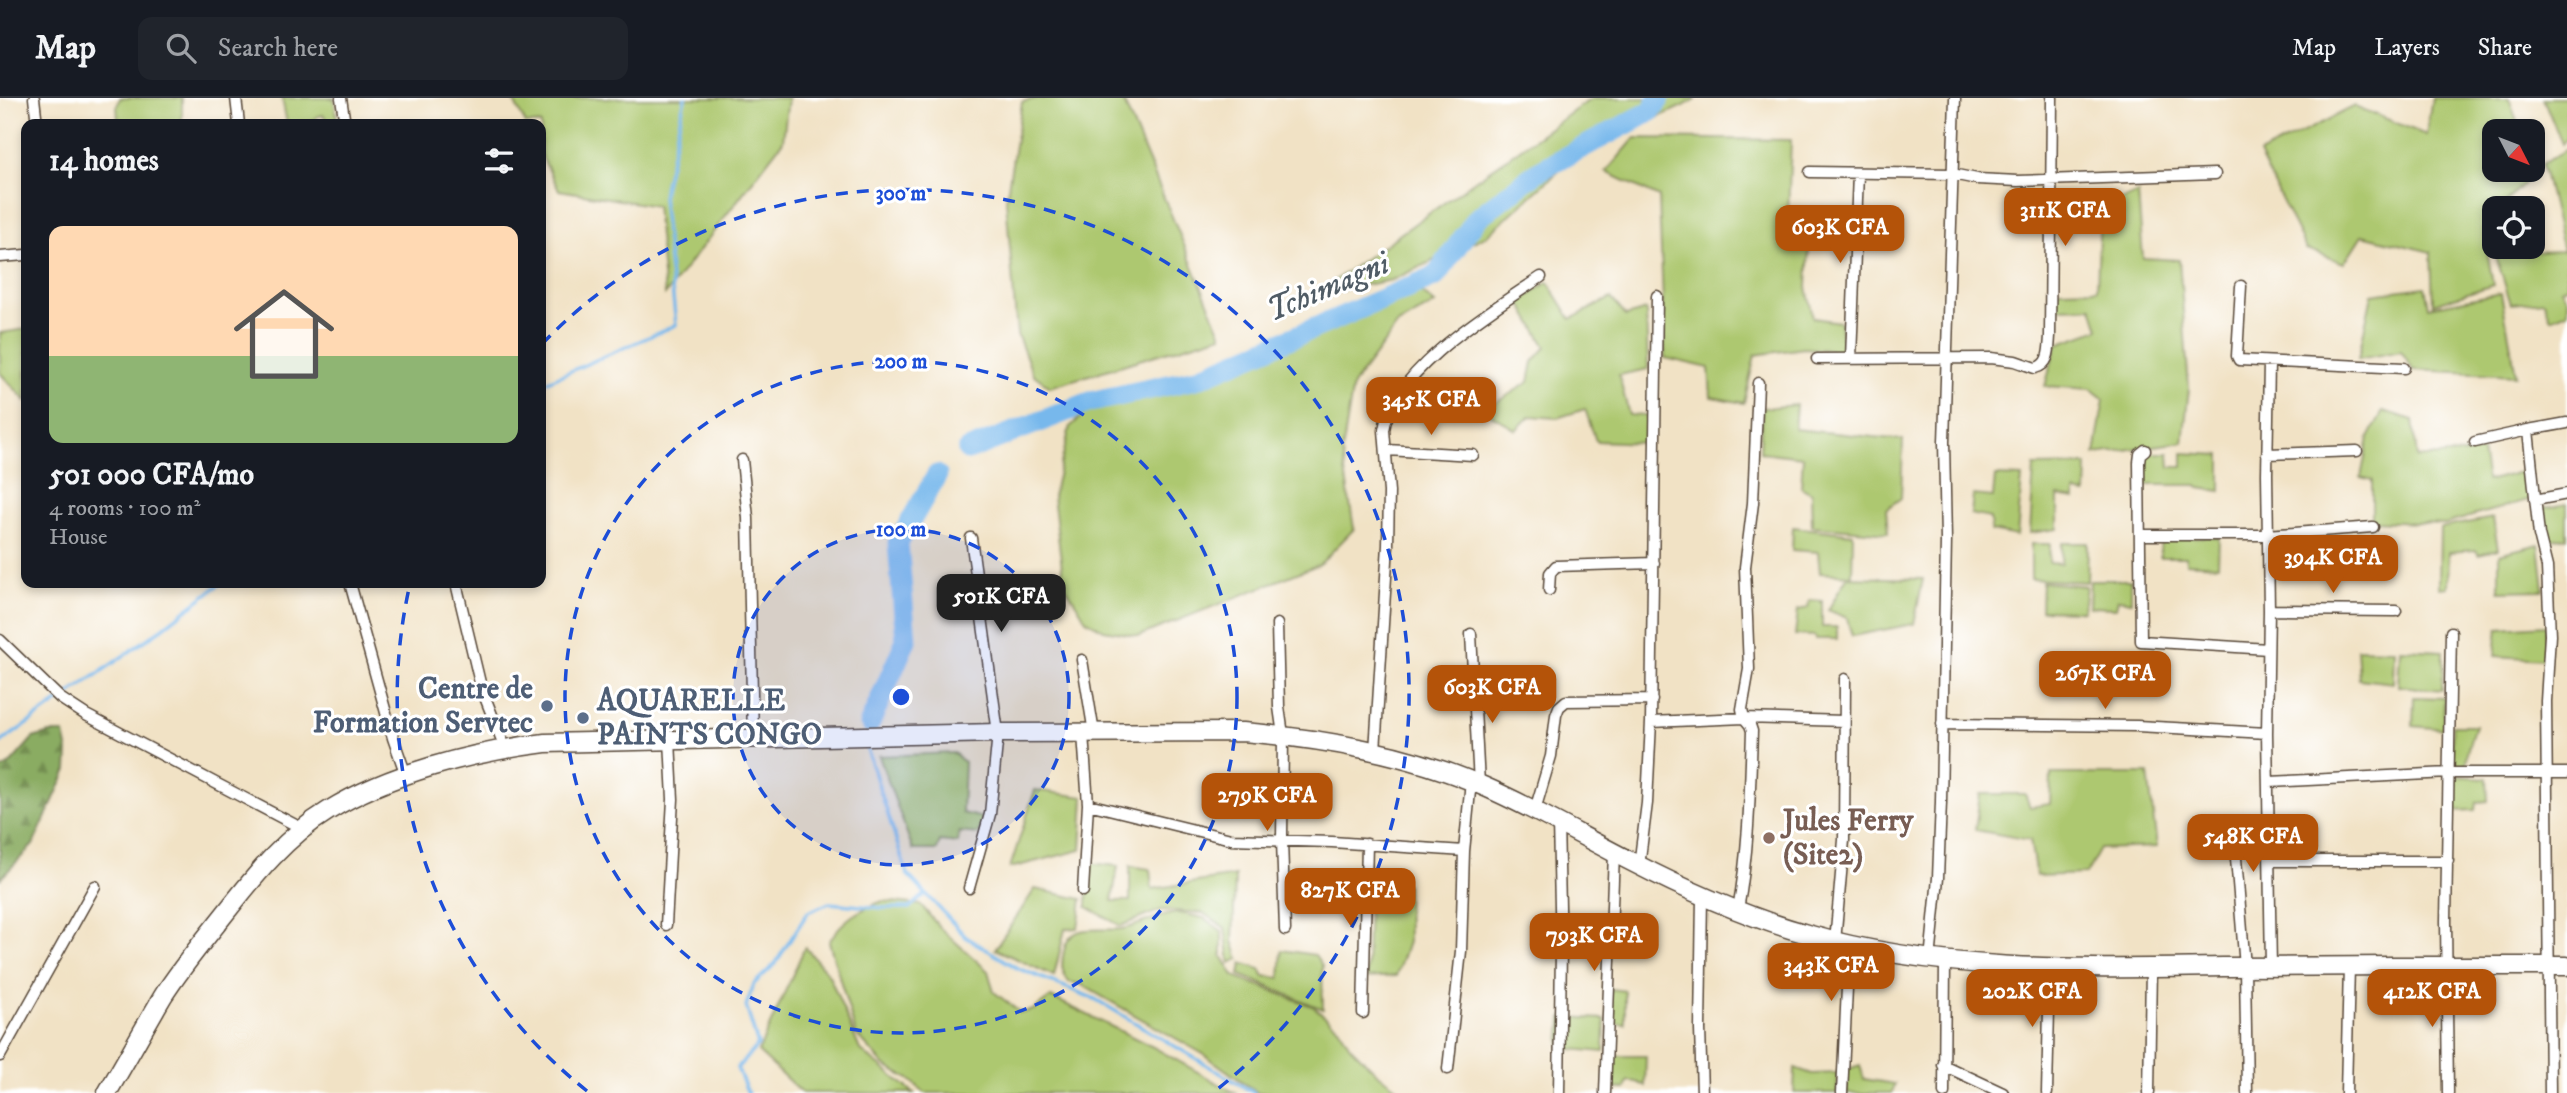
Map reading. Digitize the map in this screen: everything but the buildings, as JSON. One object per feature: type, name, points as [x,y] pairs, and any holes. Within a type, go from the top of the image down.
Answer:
[{"type":"highway","points":[[107,1093],[164,995],[199,945],[271,859],[303,829],[347,800],[406,775],[505,748],[569,742],[998,733],[1243,732],[1283,735],[1375,751],[1428,765],[1535,810],[1639,866],[1702,896],[1772,923],[1842,944],[1937,961],[2050,967],[2558,966]]},
{"type":"street","points":[[34,98],[36,119]]},
{"type":"street","points":[[236,98],[238,119]]},
{"type":"street","points":[[341,98],[344,119]]},
{"type":"street","points":[[1944,1093],[1937,961],[1947,358],[1955,98]]},
{"type":"street","points":[[1817,359],[1947,358],[2015,361],[2035,368],[2043,365],[2048,354],[2050,336],[2052,98]]},
{"type":"street","points":[[1810,172],[1952,174],[1978,179],[2018,181],[2216,174]]},
{"type":"street","points":[[1851,359],[1857,173]]},
{"type":"street","points":[[0,257],[21,256]]},
{"type":"street","points":[[1375,751],[1388,545],[1385,420],[1411,380],[1456,335],[1541,277]]},
{"type":"street","points":[[2241,286],[2237,356],[2244,361],[2404,368]]},
{"type":"street","points":[[1639,866],[1647,803],[1652,700],[1657,296]]},
{"type":"street","points":[[2269,363],[2267,733],[2271,967]]},
{"type":"street","points":[[1738,909],[1746,867],[1750,786],[1752,731],[1742,709],[1749,659],[1745,567],[1753,503],[1758,383]]},
{"type":"street","points":[[2475,442],[2567,423]]},
{"type":"street","points":[[2528,430],[2539,536],[2547,567],[2550,635],[2546,773],[2558,966],[2550,1093]]},
{"type":"street","points":[[1387,450],[1473,455]]},
{"type":"street","points":[[2145,450],[2140,454],[2139,462],[2141,641],[2268,649]]},
{"type":"street","points":[[2267,454],[2357,451]]},
{"type":"street","points":[[742,460],[748,518],[752,737]]},
{"type":"street","points":[[2536,500],[2567,494]]},
{"type":"street","points":[[2140,534],[2267,535],[2373,527]]},
{"type":"street","points":[[969,888],[990,814],[998,733],[971,538]]},
{"type":"street","points":[[1549,590],[1550,573],[1556,566],[1654,563]]},
{"type":"street","points":[[351,588],[393,738],[406,775]]},
{"type":"street","points":[[457,588],[481,687],[505,748]]},
{"type":"street","points":[[2269,610],[2396,611]]},
{"type":"street","points":[[1277,624],[1279,707],[1283,735],[1285,930]]},
{"type":"street","points":[[2448,1093],[2446,921],[2451,632]]},
{"type":"street","points":[[1448,1069],[1461,951],[1464,851],[1475,783],[1471,634]]},
{"type":"street","points":[[0,640],[60,698],[86,715],[303,829]]},
{"type":"street","points":[[1082,660],[1089,734],[1083,891]]},
{"type":"street","points":[[1842,1093],[1844,679]]},
{"type":"street","points":[[1535,810],[1551,756],[1556,715],[1562,703],[1652,700]]},
{"type":"street","points":[[1651,722],[1744,718],[1844,721]]},
{"type":"street","points":[[1942,724],[2137,726],[2267,733]]},
{"type":"street","points":[[666,925],[673,799],[670,740]]},
{"type":"street","points":[[2269,782],[2449,773],[2567,773]]},
{"type":"street","points":[[1088,804],[1231,839],[1464,851]]},
{"type":"street","points":[[1558,823],[1561,949],[1559,1093]]},
{"type":"street","points":[[2200,830],[2232,836],[2234,839],[2245,967],[2247,1093]]},
{"type":"street","points":[[1363,1013],[1367,844]]},
{"type":"street","points":[[1605,1093],[1614,853]]},
{"type":"street","points":[[2270,861],[2448,861]]},
{"type":"street","points":[[0,1056],[3,1043],[95,886]]},
{"type":"street","points":[[1702,896],[1702,1093]]},
{"type":"street","points":[[2346,1093],[2349,966]]},
{"type":"street","points":[[2047,1093],[2050,967]]},
{"type":"street","points":[[2149,1093],[2151,968]]},
{"type":"street","points":[[1943,1065],[2004,1093]]},
{"type":"green space","points":[[120,98],[182,98],[182,119],[118,119],[117,106]]},
{"type":"green space","points":[[282,98],[334,98],[337,119],[326,119],[323,115],[315,119],[286,119]]},
{"type":"green space","points":[[512,98],[788,98],[783,141],[665,295],[656,206],[559,190],[546,165],[546,119],[523,119]]},
{"type":"green space","points":[[1038,98],[1122,98],[1222,335],[1050,387],[1033,374],[1017,334],[1006,200],[1022,102]]},
{"type":"green space","points":[[1592,98],[1696,100],[1578,154],[1486,236],[1392,280],[1349,288],[1293,310]]},
{"type":"green space","points":[[2432,98],[2509,98],[2516,119],[2482,119],[2482,182],[2525,182],[2512,196],[2482,196],[2482,259],[2489,259],[2493,285],[2433,304],[2431,252],[2362,235],[2344,263],[2306,249],[2259,154],[2355,106],[2426,135]]},
{"type":"green space","points":[[2543,98],[2567,98],[2567,139],[2562,144]]},
{"type":"green space","points":[[1635,138],[1791,140],[1788,214],[1810,225],[1807,287],[1813,318],[1840,322],[1843,351],[1804,348],[1755,355],[1744,403],[1711,397],[1709,368],[1665,358],[1659,197],[1606,172]]},
{"type":"green space","points":[[2567,149],[2567,286],[2561,289],[2567,299],[2567,312],[2551,319],[2544,301],[2511,304],[2497,259],[2545,259],[2545,252],[2563,251],[2545,176],[2545,162]]},
{"type":"green space","points":[[2138,193],[2143,258],[2179,260],[2189,388],[2183,442],[2095,454],[2104,399],[2091,389],[2045,386],[2057,344],[2099,329],[2092,307],[2056,308],[2058,290],[2097,289],[2100,210]]},
{"type":"green space","points":[[1548,282],[1571,319],[1611,298],[1626,316],[1646,310],[1648,369],[1619,375],[1629,415],[1648,416],[1645,443],[1596,441],[1585,409],[1557,418],[1530,416],[1516,430],[1484,410],[1529,382],[1533,362],[1546,347],[1520,302]]},
{"type":"green space","points":[[2425,287],[2429,307],[2501,293],[2516,375],[2413,370],[2401,351],[2358,359],[2372,294]]},
{"type":"green space","points":[[1420,291],[1435,304],[1398,324],[1353,385],[1342,452],[1354,529],[1320,564],[1139,636],[1104,630],[1086,620],[1064,584],[1053,496],[1070,427],[1087,411],[1223,366]]},
{"type":"green space","points":[[21,330],[21,396],[0,373],[0,333]]},
{"type":"green space","points":[[1796,405],[1794,429],[1903,440],[1901,498],[1886,509],[1888,533],[1812,526],[1811,493],[1801,487],[1803,457],[1760,452],[1762,408]]},
{"type":"green space","points":[[2383,411],[2413,420],[2417,458],[2482,452],[2487,481],[2524,471],[2531,499],[2445,524],[2372,521],[2372,480],[2361,477],[2369,438]]},
{"type":"green space","points":[[2144,453],[2169,453],[2170,467],[2183,467],[2183,453],[2221,455],[2221,491],[2199,488],[2196,485],[2141,485]]},
{"type":"green space","points":[[2087,465],[2086,494],[2075,492],[2075,499],[2058,496],[2058,529],[2030,533],[2034,466]]},
{"type":"green space","points":[[1995,476],[2022,477],[2017,536],[1991,531],[1990,518],[1971,514],[1973,495],[1993,497]]},
{"type":"green space","points":[[2567,504],[2567,537],[2546,541],[2540,509]]},
{"type":"green space","points":[[2493,518],[2498,549],[2479,554],[2476,550],[2449,552],[2448,587],[2439,588],[2440,528]]},
{"type":"green space","points":[[1793,527],[1853,534],[1852,575],[1820,573],[1818,552],[1792,550]]},
{"type":"green space","points":[[2161,537],[2219,537],[2218,565],[2186,563],[2186,557],[2160,557]]},
{"type":"green space","points":[[2062,543],[2088,543],[2087,582],[2031,579],[2031,544],[2050,544],[2049,563],[2061,564]]},
{"type":"green space","points":[[2539,544],[2544,590],[2499,591],[2499,554]]},
{"type":"green space","points":[[1847,577],[1923,579],[1914,624],[1852,636],[1847,618],[1828,610]]},
{"type":"green space","points":[[2090,580],[2131,580],[2131,601],[2118,599],[2116,608],[2089,607]]},
{"type":"green space","points":[[2042,582],[2086,586],[2083,611],[2041,610]]},
{"type":"green space","points":[[1809,600],[1822,601],[1822,627],[1837,627],[1837,639],[1795,635],[1798,610],[1808,608]]},
{"type":"green space","points":[[2546,625],[2544,659],[2495,656],[2498,628]]},
{"type":"green space","points":[[2357,649],[2394,650],[2393,683],[2359,679]]},
{"type":"green space","points":[[2400,649],[2443,651],[2442,690],[2398,686]]},
{"type":"green space","points":[[2414,697],[2444,698],[2443,729],[2413,726]]},
{"type":"green space","points":[[2452,725],[2475,725],[2466,764],[2453,770]]},
{"type":"green space","points":[[50,733],[64,733],[68,751],[67,770],[33,845],[0,879],[0,770],[10,764],[33,738]]},
{"type":"green space","points":[[954,753],[964,762],[962,813],[983,818],[978,834],[959,832],[958,843],[940,841],[937,850],[913,850],[879,756]]},
{"type":"green space","points":[[2051,774],[2148,774],[2157,847],[2100,849],[2086,874],[2036,876],[2030,840],[1975,830],[1980,794],[2025,794],[2030,807],[2050,804]]},
{"type":"green space","points":[[2452,776],[2487,778],[2488,801],[2477,802],[2476,810],[2451,811]]},
{"type":"green space","points":[[1035,790],[1084,797],[1081,850],[1010,868]]},
{"type":"green space","points":[[1088,863],[1118,866],[1112,901],[1130,901],[1130,866],[1150,869],[1152,889],[1235,876],[1233,941],[1239,959],[1230,963],[1225,928],[1203,913],[1161,910],[1121,926],[1087,907]]},
{"type":"green space","points":[[1407,885],[1408,942],[1396,976],[1367,978],[1369,886]]},
{"type":"green space","points":[[1035,889],[1082,899],[1078,928],[1065,929],[1054,976],[995,949]]},
{"type":"green space","points":[[883,901],[921,905],[940,928],[988,971],[994,992],[1021,1013],[1033,1010],[1051,997],[1153,1047],[1235,1093],[925,1093],[909,1079],[885,1066],[856,1034],[829,942],[839,927],[852,916]]},
{"type":"green space","points":[[1179,913],[1204,918],[1222,931],[1222,956],[1234,976],[1314,1007],[1339,1028],[1350,1046],[1377,1073],[1404,1093],[1258,1093],[1205,1055],[1066,978],[1062,960],[1067,941],[1073,935],[1080,931],[1127,928]]},
{"type":"green space","points":[[805,947],[829,975],[860,1050],[914,1093],[802,1093],[758,1052]]},
{"type":"green space","points":[[1282,950],[1315,955],[1322,965],[1323,1009],[1240,975],[1242,963],[1260,969],[1264,976],[1280,978]]},
{"type":"green space","points":[[1610,989],[1625,991],[1625,1024],[1609,1024]]},
{"type":"green space","points":[[1562,1017],[1605,1019],[1604,1052],[1560,1048]]},
{"type":"green space","points":[[1609,1056],[1646,1056],[1645,1086],[1628,1081],[1625,1089],[1608,1088]]},
{"type":"green space","points":[[1860,1065],[1864,1079],[1895,1084],[1892,1093],[1847,1093],[1848,1069]]},
{"type":"green space","points":[[1795,1068],[1812,1074],[1838,1073],[1837,1093],[1794,1093]]},
{"type":"waterway","points":[[546,382],[676,325],[662,197],[685,98]]},
{"type":"waterway","name":"Tchimagni","points":[[968,450],[1090,402],[1196,379],[1436,276],[1477,218],[1537,172],[1651,111],[1660,98]]},
{"type":"waterway","name":"Tchimagni","points":[[870,723],[906,640],[898,543],[937,475]]},
{"type":"waterway","points":[[0,743],[160,630],[215,588]]},
{"type":"waterway","name":"Tchimagni","points":[[748,1093],[737,1068],[758,1045],[746,1006],[754,984],[775,964],[808,912],[829,903],[909,908],[926,894],[907,874],[867,749]]},
{"type":"waterway","points":[[927,895],[966,937],[1017,968],[1095,999],[1254,1093]]},
{"type":"place","name":"Centre de Formation Servtec","points":[[547,706]]},
{"type":"place","name":"AQUARELLE PAINTS CONGO","points":[[583,718]]},
{"type":"place","name":"Jules Ferry (Site2)","points":[[1769,838]]}]
